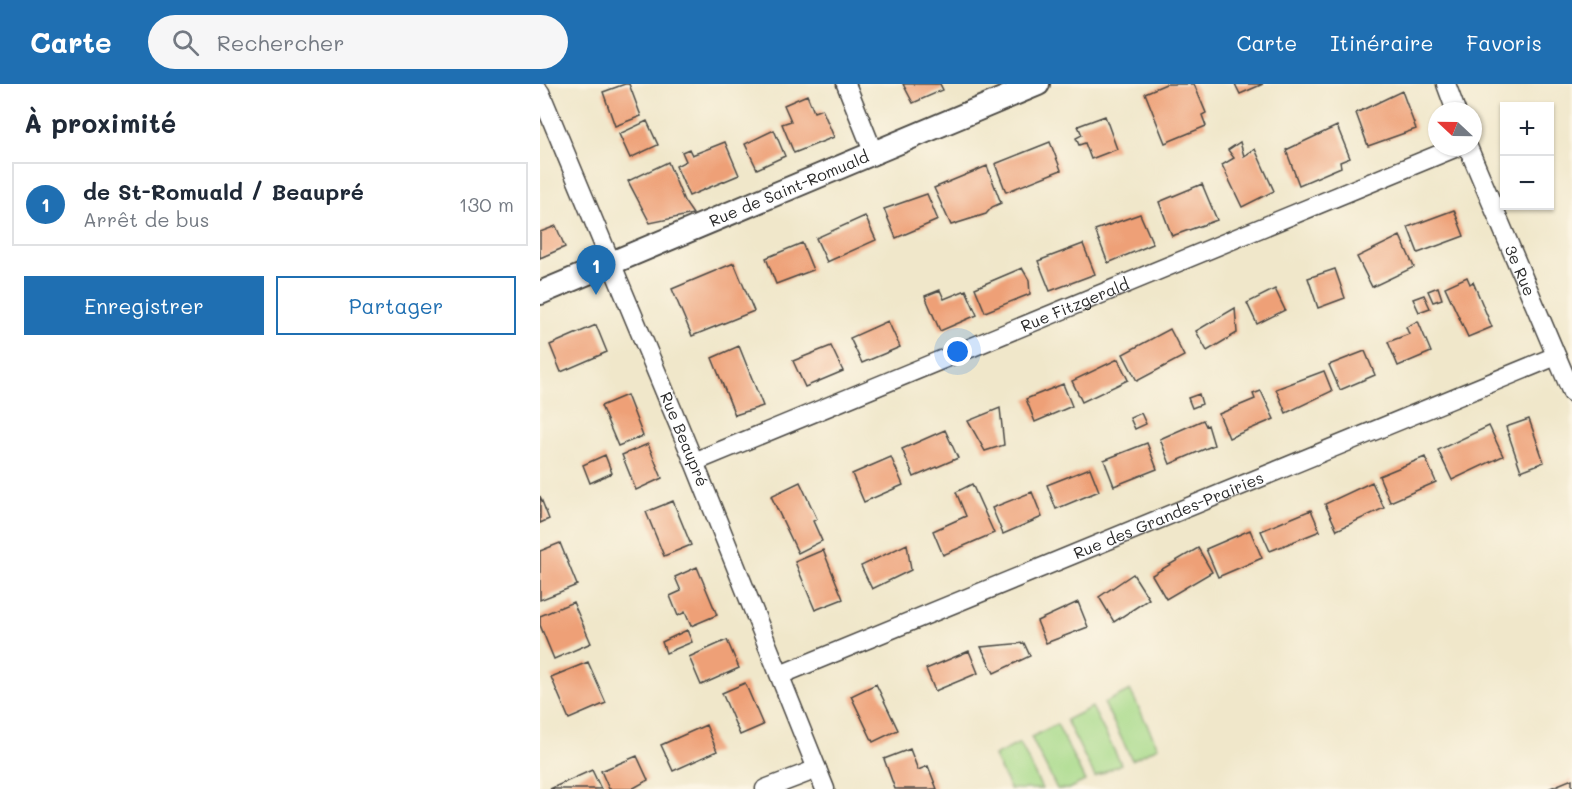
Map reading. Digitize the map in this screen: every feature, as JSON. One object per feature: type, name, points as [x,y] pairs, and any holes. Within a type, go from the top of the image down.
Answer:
[{"type":"street","points":[[846,84],[874,154]]},
{"type":"street","name":"Rue de Saint-Romuald","points":[[540,293],[1038,84]]},
{"type":"street","points":[[1446,84],[1453,102]]},
{"type":"street","name":"Rue Beaupré","points":[[540,92],[694,462],[825,789]]},
{"type":"street","name":"Rue Fitzgerald","points":[[694,462],[1435,156]]},
{"type":"street","name":"3e Rue","points":[[1472,156],[1572,393]]},
{"type":"street","name":"Rue des Grandes-Prairies","points":[[780,675],[1556,356]]},
{"type":"street","points":[[765,789],[817,769]]},
{"type":"green space","points":[[1130,690],[1158,747],[1132,760],[1104,703]]},
{"type":"green space","points":[[1092,707],[1121,764],[1095,777],[1066,720]]},
{"type":"green space","points":[[1057,724],[1085,781],[1068,789],[1057,789],[1031,737]]},
{"type":"green space","points":[[1020,743],[1042,789],[1010,789],[994,756]]},
{"type":"building","points":[[629,84],[641,116],[615,126],[603,92]]},
{"type":"building","points":[[903,84],[940,84],[943,90],[913,103]]},
{"type":"building","points":[[1166,84],[1194,84],[1206,113],[1202,115],[1206,126],[1165,143],[1145,93]]},
{"type":"building","points":[[1235,84],[1263,84],[1240,94]]},
{"type":"building","points":[[1402,91],[1416,129],[1368,146],[1356,113]]},
{"type":"building","points":[[807,95],[814,112],[822,109],[834,137],[794,153],[782,124],[791,121],[784,105]]},
{"type":"building","points":[[1105,116],[1117,149],[1091,159],[1085,143],[1079,145],[1076,138],[1082,135],[1078,126]]},
{"type":"building","points":[[647,121],[658,145],[630,158],[619,134]]},
{"type":"building","points":[[1337,126],[1350,158],[1340,162],[1341,167],[1299,185],[1286,150]]},
{"type":"building","points":[[774,130],[785,156],[757,169],[745,144]]},
{"type":"building","points":[[725,142],[739,175],[689,196],[676,166],[686,161],[682,152],[689,149],[692,155]]},
{"type":"building","points":[[1050,142],[1061,170],[1006,192],[995,164]]},
{"type":"building","points":[[1240,142],[1244,156],[1255,149],[1274,191],[1242,207],[1222,165],[1234,158],[1228,150]]},
{"type":"building","points":[[668,162],[684,201],[693,214],[650,223],[628,181]]},
{"type":"building","points":[[987,166],[1001,203],[992,207],[986,214],[951,225],[934,188]]},
{"type":"building","points":[[1202,184],[1217,220],[1172,236],[1159,202]]},
{"type":"building","points":[[927,194],[938,220],[896,238],[884,209]]},
{"type":"building","points":[[1454,210],[1464,236],[1418,253],[1408,227]]},
{"type":"building","points":[[1140,214],[1153,244],[1108,263],[1095,230]]},
{"type":"building","points":[[865,216],[876,240],[827,262],[816,238]]},
{"type":"building","points":[[556,226],[565,247],[540,258],[540,232]]},
{"type":"building","points":[[1400,236],[1414,267],[1372,287],[1357,257]]},
{"type":"building","points":[[802,243],[813,270],[776,284],[766,258]]},
{"type":"building","points":[[1083,244],[1095,274],[1050,291],[1038,261]]},
{"type":"building","points":[[734,263],[754,311],[692,336],[672,289]]},
{"type":"building","points":[[1022,268],[1029,280],[1030,294],[985,312],[975,288]]},
{"type":"building","points":[[1335,269],[1345,298],[1318,308],[1308,278]]},
{"type":"building","points":[[1467,277],[1470,284],[1473,282],[1492,327],[1468,337],[1445,287]]},
{"type":"building","points":[[1438,287],[1442,299],[1433,302],[1428,291]]},
{"type":"building","points":[[1275,289],[1285,310],[1257,324],[1247,303]]},
{"type":"building","points":[[940,290],[944,299],[966,290],[977,315],[940,331],[925,296]]},
{"type":"building","points":[[1424,295],[1430,308],[1419,312],[1413,299]]},
{"type":"building","points":[[1235,308],[1237,333],[1207,351],[1196,331]]},
{"type":"building","points":[[888,321],[900,347],[862,363],[850,338]]},
{"type":"building","points":[[1418,321],[1431,352],[1398,366],[1388,342],[1409,334],[1406,327]]},
{"type":"building","points":[[596,325],[607,352],[561,372],[550,345]]},
{"type":"building","points":[[1170,329],[1184,356],[1137,381],[1123,354]]},
{"type":"building","points":[[739,346],[763,406],[735,415],[712,358]]},
{"type":"building","points":[[831,346],[843,371],[805,387],[793,361]]},
{"type":"building","points":[[1365,351],[1375,375],[1340,390],[1329,365]]},
{"type":"building","points":[[1118,359],[1128,380],[1082,402],[1072,381]]},
{"type":"building","points":[[1324,371],[1332,391],[1286,413],[1276,389]]},
{"type":"building","points":[[1063,384],[1072,406],[1035,422],[1026,399]]},
{"type":"building","points":[[1261,391],[1274,419],[1229,438],[1219,414],[1255,399],[1253,394]]},
{"type":"building","points":[[1199,394],[1202,404],[1192,408],[1188,398]]},
{"type":"building","points":[[627,395],[643,436],[618,446],[601,406]]},
{"type":"building","points":[[1000,408],[1004,445],[985,451],[968,421]]},
{"type":"building","points":[[1141,413],[1146,424],[1135,429],[1130,418]]},
{"type":"building","points":[[1529,419],[1544,462],[1521,471],[1506,427]]},
{"type":"building","points":[[1203,420],[1206,426],[1208,425],[1214,445],[1170,464],[1160,439]]},
{"type":"building","points":[[1489,426],[1503,456],[1452,480],[1438,450]]},
{"type":"building","points":[[945,430],[958,458],[914,477],[902,449]]},
{"type":"building","points":[[1147,443],[1157,469],[1114,486],[1104,460]]},
{"type":"building","points":[[648,444],[662,478],[636,490],[622,455]]},
{"type":"building","points":[[605,455],[612,473],[590,483],[583,465]]},
{"type":"building","points":[[891,457],[903,485],[864,502],[852,474]]},
{"type":"building","points":[[1425,457],[1436,482],[1390,502],[1379,476]]},
{"type":"building","points":[[1090,468],[1099,491],[1056,509],[1047,485]]},
{"type":"building","points":[[800,482],[817,519],[813,521],[822,541],[798,553],[771,496]]},
{"type":"building","points":[[1372,482],[1384,508],[1337,530],[1325,504]]},
{"type":"building","points":[[972,484],[994,533],[943,555],[933,531],[966,516],[956,492]]},
{"type":"building","points":[[1032,492],[1042,517],[1003,534],[992,508]]},
{"type":"building","points":[[540,496],[549,519],[540,523]]},
{"type":"building","points":[[673,501],[691,545],[664,556],[646,512]]},
{"type":"building","points":[[1311,510],[1320,531],[1270,551],[1261,531]]},
{"type":"building","points":[[1250,530],[1262,558],[1218,577],[1206,549]]},
{"type":"building","points":[[560,543],[577,585],[540,600],[540,551]]},
{"type":"building","points":[[907,544],[911,570],[872,589],[861,566]]},
{"type":"building","points":[[1198,548],[1212,572],[1166,599],[1152,575]]},
{"type":"building","points":[[823,550],[843,599],[815,610],[795,562]]},
{"type":"building","points":[[697,567],[717,615],[691,626],[685,612],[678,616],[670,596],[681,591],[675,577]]},
{"type":"building","points":[[1133,574],[1149,599],[1114,622],[1099,597]]},
{"type":"building","points":[[573,602],[591,643],[554,659],[540,625],[540,616]]},
{"type":"building","points":[[1078,602],[1088,627],[1046,643],[1037,621]]},
{"type":"building","points":[[687,630],[692,642],[666,653],[662,642]]},
{"type":"building","points":[[727,640],[739,668],[701,685],[689,657]]},
{"type":"building","points":[[1024,643],[1030,656],[994,673],[981,647]]},
{"type":"building","points":[[969,651],[978,673],[935,691],[926,669]]},
{"type":"building","points":[[588,662],[606,703],[569,719],[551,677]]},
{"type":"building","points":[[745,683],[763,725],[740,735],[722,693]]},
{"type":"building","points":[[876,684],[898,730],[873,742],[851,696]]},
{"type":"building","points":[[706,725],[717,751],[673,771],[661,745]]},
{"type":"building","points":[[910,749],[918,770],[928,766],[937,789],[895,789],[884,759]]},
{"type":"building","points":[[637,756],[648,780],[632,789],[609,789],[601,771]]},
{"type":"building","points":[[592,770],[601,789],[550,789]]},
{"type":"building","points":[[1572,779],[1572,789],[1548,789]]},
{"type":"place","name":"de St-Romuald / Beaupré","points":[[596,295]]}]
